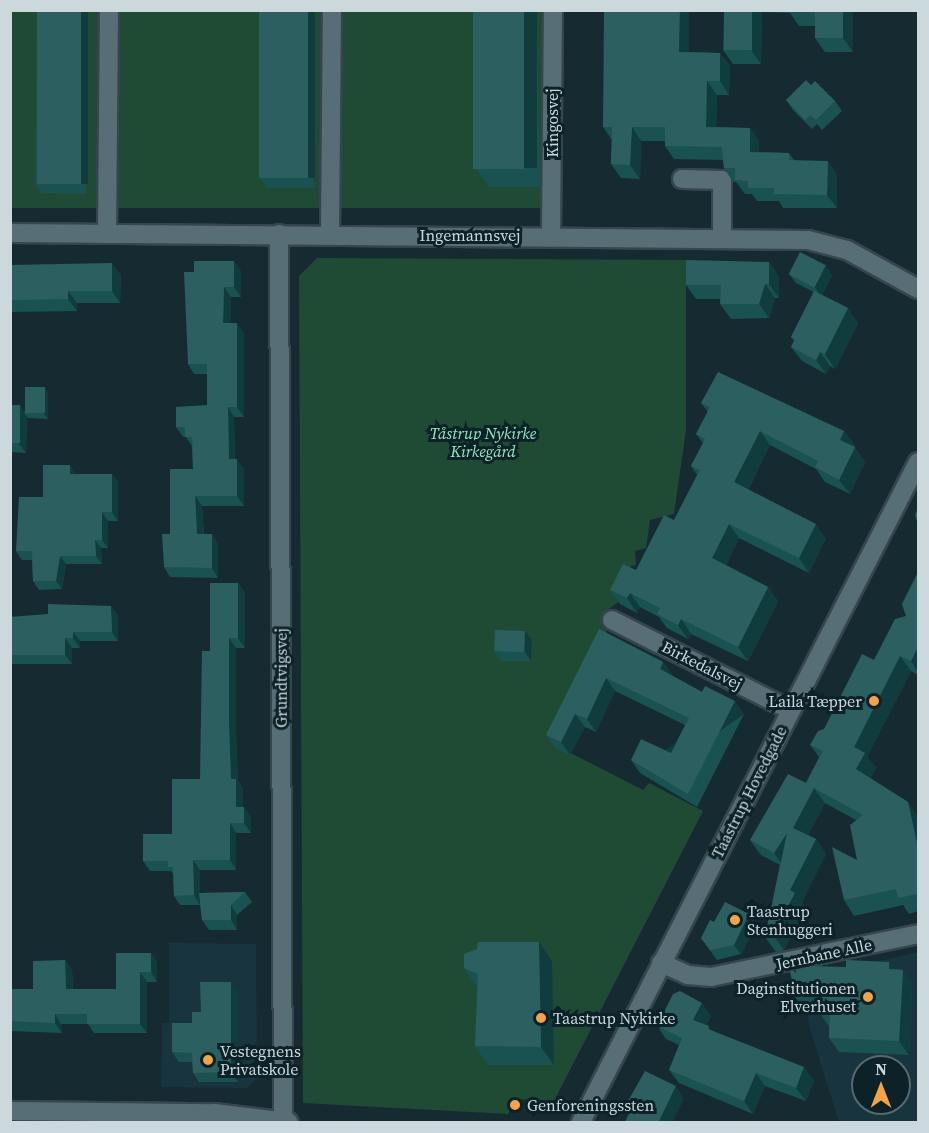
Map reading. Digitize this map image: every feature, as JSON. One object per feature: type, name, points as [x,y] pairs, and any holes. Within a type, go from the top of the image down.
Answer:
[{"type":"street","points":[[107,234],[110,10]]},
{"type":"street","points":[[330,234],[332,10]]},
{"type":"street","name":"Kingosvej","points":[[551,235],[553,10]]},
{"type":"street","points":[[682,179],[722,180],[722,238]]},
{"type":"street","name":"Ingemannsvej","points":[[10,233],[551,235],[722,238],[826,243],[918,289]]},
{"type":"street","name":"Grundtvigsvej","points":[[279,234],[283,1122]]},
{"type":"street","name":"Taastrup Hovedgade","points":[[581,1122],[918,462]]},
{"type":"street","name":"Birkedalsvej","points":[[612,620],[790,710]]},
{"type":"street","name":"Jernbane Alle","points":[[661,963],[688,975],[711,978],[918,934]]},
{"type":"street","points":[[10,1111],[214,1113],[288,1122]]},
{"type":"shaded area","points":[[169,943],[256,944],[257,1078],[247,1088],[161,1087],[162,1023],[169,1023]]},
{"type":"shaded area","points":[[918,952],[918,1122],[839,1122],[810,1029],[802,979]]},
{"type":"green space","points":[[11,11],[546,11],[546,208],[11,208]]},
{"type":"green space","name":"Tåstrup Nykirke Kirkegård","points":[[317,258],[686,260],[686,430],[674,514],[650,520],[646,548],[635,551],[636,565],[621,569],[619,602],[604,612],[607,638],[557,746],[643,790],[649,783],[703,811],[554,1101],[515,1099],[508,1114],[303,1103],[299,276]]},
{"type":"building","points":[[37,10],[81,10],[81,184],[37,184]]},
{"type":"building","points":[[259,10],[308,10],[308,178],[259,178]]},
{"type":"building","points":[[473,10],[524,10],[524,169],[473,169]]},
{"type":"building","points":[[604,10],[680,10],[679,52],[720,53],[720,81],[707,81],[706,127],[750,128],[750,152],[789,153],[789,160],[828,161],[827,195],[774,194],[774,188],[748,188],[748,181],[735,180],[735,168],[724,168],[722,147],[665,146],[665,127],[632,127],[630,165],[611,164],[612,127],[603,127]]},
{"type":"building","points":[[724,10],[752,10],[752,50],[724,50]]},
{"type":"building","points":[[789,10],[843,10],[843,38],[815,38],[815,12]]},
{"type":"building","points":[[806,80],[811,85],[815,81],[835,101],[816,120],[810,115],[805,120],[786,100]]},
{"type":"building","points":[[800,252],[826,265],[814,287],[789,274]]},
{"type":"building","points":[[686,260],[769,262],[769,284],[765,284],[759,304],[720,304],[721,285],[686,285]]},
{"type":"building","points":[[194,261],[234,261],[234,287],[224,287],[223,323],[237,323],[237,407],[228,407],[229,459],[237,459],[237,496],[195,496],[197,534],[212,534],[212,568],[164,567],[162,534],[170,534],[170,469],[193,469],[192,437],[185,437],[185,427],[176,427],[176,407],[207,405],[207,364],[188,364],[184,272],[194,272]]},
{"type":"building","points":[[112,263],[112,291],[68,291],[68,299],[10,300],[10,265]]},
{"type":"building","points":[[814,291],[848,308],[825,354],[820,352],[816,360],[791,347],[795,339],[791,337]]},
{"type":"building","points":[[718,372],[844,431],[840,440],[855,447],[839,480],[815,467],[818,461],[760,431],[734,482],[816,524],[799,558],[729,524],[712,558],[768,587],[738,647],[681,619],[678,625],[657,614],[660,608],[630,593],[627,598],[610,590],[623,564],[636,570],[664,515],[674,520],[700,470],[691,466],[705,439],[696,434],[710,407],[701,403]]},
{"type":"building","points":[[25,387],[45,387],[45,413],[25,413]]},
{"type":"building","points":[[10,405],[20,405],[20,443],[10,443]]},
{"type":"building","points":[[43,465],[70,465],[70,474],[112,474],[112,512],[102,512],[102,540],[95,540],[96,556],[60,556],[56,581],[33,581],[32,551],[16,551],[19,497],[43,497]]},
{"type":"building","points":[[918,508],[918,524],[915,515]]},
{"type":"building","points":[[918,572],[918,647],[911,661],[900,656],[854,747],[865,753],[856,769],[908,802],[918,848],[918,894],[898,898],[896,889],[844,900],[832,847],[857,860],[850,825],[863,815],[814,788],[793,828],[816,839],[790,890],[795,893],[773,935],[765,937],[787,833],[774,853],[750,840],[788,774],[806,783],[823,751],[810,745],[818,731],[824,729],[862,654],[874,660],[895,619],[906,616],[902,604]]},
{"type":"building","points":[[210,583],[238,583],[238,638],[229,638],[229,724],[231,779],[236,779],[236,807],[244,807],[244,823],[230,823],[230,860],[193,860],[194,895],[174,896],[173,867],[168,867],[168,861],[143,861],[143,834],[172,834],[172,779],[200,779],[202,651],[210,651]]},
{"type":"building","points":[[48,604],[111,606],[112,632],[73,632],[73,638],[65,638],[65,655],[10,655],[10,617],[48,614]]},
{"type":"building","points":[[599,629],[663,662],[660,669],[702,692],[705,686],[735,701],[688,794],[631,760],[641,739],[671,753],[689,718],[606,678],[587,719],[575,714],[561,742],[546,735]]},
{"type":"building","points":[[495,630],[525,631],[524,652],[494,651]]},
{"type":"building","points":[[245,892],[231,905],[231,920],[202,920],[199,893]]},
{"type":"building","points":[[725,902],[749,914],[734,945],[710,950],[701,938],[710,920],[714,922]]},
{"type":"building","points":[[478,942],[539,942],[541,1047],[475,1046],[478,974],[464,968],[464,954],[477,949]]},
{"type":"building","points":[[116,953],[151,953],[151,972],[140,972],[140,1024],[87,1024],[87,1014],[55,1014],[55,1023],[10,1021],[10,989],[33,989],[33,961],[65,960],[66,989],[116,989]]},
{"type":"building","points":[[846,960],[889,962],[889,969],[903,970],[899,1041],[829,1038],[830,1012],[818,1011],[819,980],[796,998],[790,971],[812,966],[846,967]]},
{"type":"building","points":[[200,982],[231,982],[231,1072],[193,1073],[192,1053],[172,1052],[172,1023],[192,1023],[192,1012],[201,1012]]},
{"type":"building","points":[[680,991],[702,1003],[693,1020],[709,1026],[708,1029],[804,1067],[796,1088],[756,1073],[744,1101],[669,1070],[682,1038],[657,1026],[673,994]]},
{"type":"building","points":[[645,1071],[676,1086],[659,1121],[663,1122],[625,1122],[630,1111],[624,1108]]},
{"type":"place","name":"Laila Tæpper","points":[[874,701]]},
{"type":"place","name":"Taastrup Stenhuggeri","points":[[735,920]]},
{"type":"place","name":"Daginstitutionen Elverhuset","points":[[868,997]]},
{"type":"place","name":"Taastrup Nykirke","points":[[541,1018]]},
{"type":"place","name":"Vestegnens Privatskole","points":[[208,1060]]},
{"type":"place","name":"Genforeningssten","points":[[515,1105]]}]
